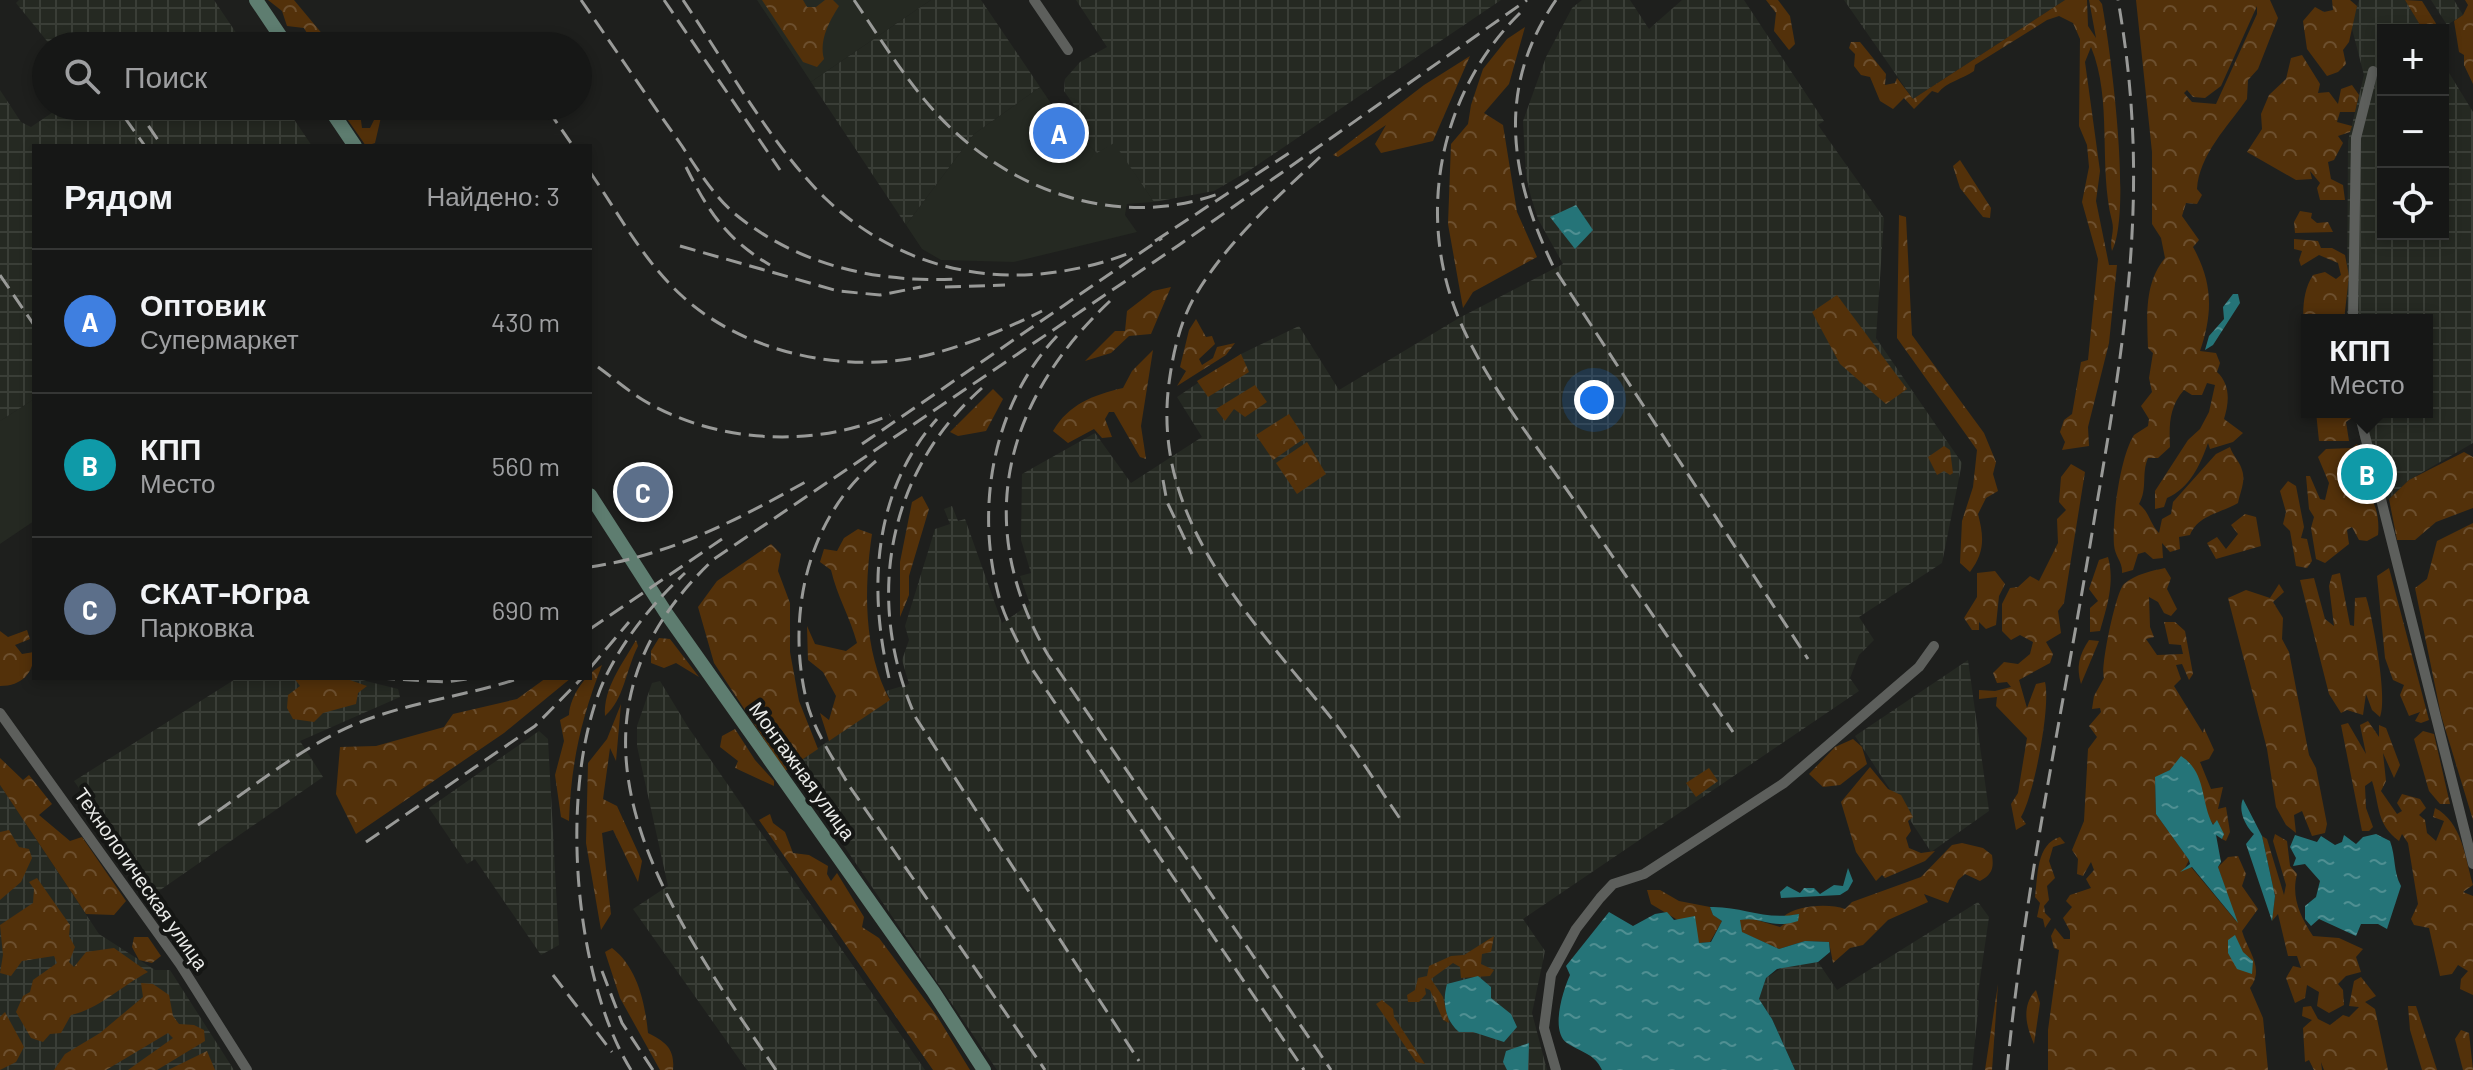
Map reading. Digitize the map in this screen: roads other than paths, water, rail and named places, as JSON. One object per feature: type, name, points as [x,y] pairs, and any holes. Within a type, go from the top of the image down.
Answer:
[{"type":"street","points":[[256,0],[278,32]]},
{"type":"street","points":[[1034,0],[1068,50]]},
{"type":"street","points":[[2353,314],[2356,138],[2373,71]]},
{"type":"street","points":[[337,120],[354,144]]},
{"type":"street","points":[[2361,418],[2473,864]]},
{"type":"street","name":"Монтажная улица","points":[[592,498],[666,613],[898,941],[984,1070]]},
{"type":"street","points":[[1556,1070],[1544,1028],[1551,975],[1563,950],[1600,898],[1613,884],[1644,874],[1784,783],[1919,667],[1934,646]]},
{"type":"street","name":"Технологическая улица","points":[[0,713],[180,964],[247,1070]]},
{"type":"water","points":[[1576,205],[1593,230],[1575,249],[1550,217]]},
{"type":"water","points":[[2233,294],[2238,294],[2240,303],[2213,345],[2205,350],[2209,336],[2224,319],[2223,307]]},
{"type":"water","points":[[2181,756],[2199,779],[2213,825],[2217,820],[2224,834],[2222,839],[2216,835],[2221,862],[2218,867],[2238,923],[2192,867],[2180,872],[2190,864],[2189,860],[2156,814],[2155,777],[2170,770]]},
{"type":"water","points":[[2243,799],[2262,836],[2275,896],[2272,921],[2246,844],[2254,834],[2243,818]]},
{"type":"water","points":[[2376,834],[2390,841],[2401,886],[2387,929],[2378,924],[2361,924],[2356,936],[2319,919],[2311,926],[2305,919],[2305,906],[2316,897],[2320,881],[2305,864],[2293,866],[2296,858],[2290,847],[2295,835],[2317,842],[2321,836],[2335,845],[2342,842],[2344,835],[2356,844],[2363,837]]},
{"type":"water","points":[[1848,868],[1853,881],[1848,890],[1840,895],[1781,898],[1780,892],[1787,886],[1800,893],[1804,888],[1814,888],[1820,894],[1834,885],[1843,886]]},
{"type":"water","points":[[1710,907],[1775,916],[1799,914],[1798,921],[1788,923],[1740,920],[1742,932],[1779,949],[1805,941],[1829,942],[1830,952],[1818,962],[1777,969],[1766,978],[1759,999],[1772,1019],[1795,1070],[1602,1070],[1591,1057],[1567,1043],[1559,1029],[1561,1000],[1570,975],[1566,966],[1609,912],[1633,926],[1655,914],[1667,912],[1674,920],[1695,916],[1699,943],[1711,942],[1722,921],[1713,915]]},
{"type":"water","points":[[2235,935],[2243,952],[2253,961],[2252,974],[2237,969],[2228,953],[2228,940]]},
{"type":"water","points":[[1478,976],[1491,987],[1491,998],[1511,1014],[1517,1027],[1504,1042],[1473,1032],[1459,1032],[1448,1016],[1445,1004],[1447,984]]},
{"type":"water","points":[[1529,1043],[1528,1070],[1507,1070],[1503,1062],[1506,1051]]},
{"type":"railway","points":[[581,0],[706,182],[735,214],[785,247],[840,268],[898,278],[958,279]]},
{"type":"railway","points":[[664,0],[780,170]]},
{"type":"railway","points":[[683,0],[750,103],[806,178],[858,225],[893,247],[930,262],[969,271],[1008,275],[1049,273],[1089,266],[1130,253]]},
{"type":"railway","points":[[854,0],[903,72],[936,113],[964,140],[996,164],[1066,196],[1104,205],[1142,208],[1180,204],[1218,194]]},
{"type":"railway","points":[[776,1070],[695,946],[661,882],[637,818],[626,752],[632,688],[661,623],[714,559],[1179,245],[1527,0]]},
{"type":"railway","points":[[1556,0],[1537,33],[1524,66],[1517,99],[1519,166],[1539,234],[1554,268],[1808,659]]},
{"type":"railway","points":[[2007,1070],[2035,861],[2125,321],[2133,196],[2133,133],[2118,0]]},
{"type":"railway","points":[[1520,13],[1493,45],[1471,79],[1454,117],[1443,156],[1438,197],[1439,238],[1446,279],[1470,343],[1498,391],[1733,732]]},
{"type":"railway","points":[[126,120],[144,144]]},
{"type":"railway","points":[[144,120],[161,144]]},
{"type":"railway","points":[[555,120],[572,144]]},
{"type":"railway","points":[[1155,241],[1292,151]]},
{"type":"railway","points":[[1320,157],[1237,239],[1195,296],[1182,325],[1174,355],[1167,426],[1174,473],[1189,517],[1210,559],[1266,638],[1338,727],[1403,823]]},
{"type":"railway","points":[[686,167],[720,223],[741,245],[770,265]]},
{"type":"railway","points":[[592,175],[643,251],[681,295],[734,332],[765,345],[830,360],[896,361],[957,346],[1042,311]]},
{"type":"railway","points":[[862,444],[1162,238]]},
{"type":"railway","points":[[680,246],[838,291],[880,295],[921,287]]},
{"type":"railway","points":[[0,275],[32,322]]},
{"type":"railway","points":[[945,287],[1005,285]]},
{"type":"railway","points":[[1110,301],[1074,340],[1045,380],[1024,423],[1011,467],[1006,512],[1011,559],[1024,607],[1048,655],[1331,1070]]},
{"type":"railway","points":[[1057,336],[1035,363],[1018,392],[995,456],[989,525],[991,559],[1001,602],[1030,666],[1304,1070]]},
{"type":"railway","points":[[598,367],[643,400],[671,414],[732,433],[797,437],[860,426],[890,415]]},
{"type":"railway","points":[[982,388],[949,422],[924,459],[905,499],[894,541],[889,585],[891,629],[900,674],[916,718],[1139,1061]]},
{"type":"railway","points":[[889,678],[879,610],[881,542],[888,509],[900,477],[916,447],[937,419]]},
{"type":"railway","points":[[876,461],[834,509],[819,537],[809,567],[799,630],[800,662],[808,706],[823,742],[850,787],[1045,1070]]},
{"type":"railway","points":[[592,567],[676,545],[756,509],[809,480]]},
{"type":"railway","points":[[1163,480],[1167,502],[1192,554]]},
{"type":"railway","points":[[592,628],[722,539]]},
{"type":"railway","points":[[631,1070],[611,1030],[595,982],[584,930],[578,875],[577,819],[581,766],[591,716],[607,674],[642,620],[685,573]]},
{"type":"railway","points":[[592,666],[629,622]]},
{"type":"railway","points":[[412,680],[459,680]]},
{"type":"railway","points":[[198,825],[284,764],[353,725],[395,710],[513,680]]},
{"type":"railway","points":[[366,842],[535,726],[580,680]]},
{"type":"railway","points":[[602,971],[622,1023],[653,1070]]},
{"type":"railway","points":[[553,975],[612,1052]]},
{"type":"place","name":"Оптовик","points":[[1059,133]]},
{"type":"place","name":"КПП","points":[[2367,474]]},
{"type":"place","name":"СКАТ-Югра","points":[[643,492]]}]
